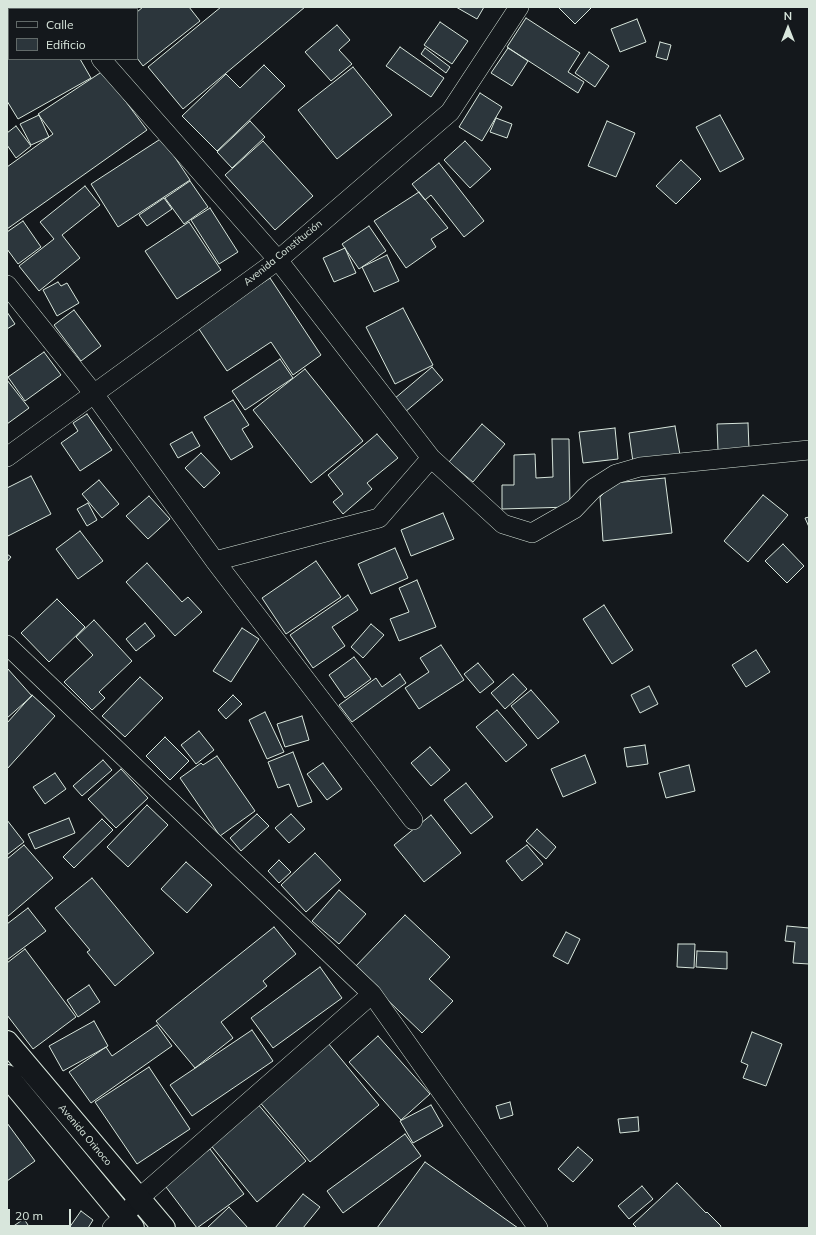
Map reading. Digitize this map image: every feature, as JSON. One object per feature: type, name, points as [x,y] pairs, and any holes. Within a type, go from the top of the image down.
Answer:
[{"type":"main road","name":"Avenida Orinoco","points":[[7,1042],[164,1228]]},
{"type":"main road","points":[[7,1076],[123,1224]]},
{"type":"street","name":"Avenida Constitución","points":[[7,457],[278,260],[450,112],[519,7]]},
{"type":"street","points":[[103,60],[278,260],[431,458],[503,524],[532,533],[574,509],[594,488],[616,474],[640,467],[809,450]]},
{"type":"street","points":[[7,285],[94,394],[215,561],[413,820]]},
{"type":"street","points":[[215,561],[379,518],[431,458]]},
{"type":"street","points":[[7,645],[372,994],[538,1228]]},
{"type":"street","points":[[123,1224],[138,1199],[372,994]]},
{"type":"building","points":[[7,7],[26,7],[27,8],[8,8],[7,32]]},
{"type":"building","points":[[143,7],[189,7],[200,21],[143,66],[138,59],[138,11]]},
{"type":"building","points":[[221,7],[305,7],[183,109],[148,67]]},
{"type":"building","points":[[456,7],[484,7],[477,19]]},
{"type":"building","points":[[558,7],[592,7],[575,24]]},
{"type":"building","points":[[526,18],[580,53],[568,72],[584,82],[578,93],[507,47]]},
{"type":"building","points":[[637,19],[646,42],[620,52],[611,29]]},
{"type":"building","points":[[440,22],[468,41],[452,64],[424,45]]},
{"type":"building","points":[[337,25],[350,40],[339,50],[352,64],[331,81],[305,52]]},
{"type":"building","points":[[8,36],[8,60],[81,60],[91,78],[18,119],[7,101]]},
{"type":"building","points":[[660,42],[671,45],[667,60],[656,57]]},
{"type":"building","points":[[400,47],[444,78],[431,97],[386,66]]},
{"type":"building","points":[[425,48],[450,67],[446,73],[421,54]]},
{"type":"building","points":[[508,48],[528,61],[512,86],[491,73]]},
{"type":"building","points":[[589,52],[609,66],[595,87],[575,73]]},
{"type":"building","points":[[264,65],[285,86],[217,151],[182,116],[226,74],[240,88]]},
{"type":"building","points":[[353,67],[392,115],[337,159],[298,110]]},
{"type":"building","points":[[103,71],[147,130],[7,229],[7,167],[53,134],[38,114]]},
{"type":"building","points":[[480,93],[502,107],[482,141],[459,127]]},
{"type":"building","points":[[39,115],[49,137],[31,145],[20,124]]},
{"type":"building","points":[[720,115],[744,159],[720,172],[696,127]]},
{"type":"building","points":[[496,118],[512,124],[507,138],[490,132]]},
{"type":"building","points":[[250,121],[265,137],[232,168],[217,152]]},
{"type":"building","points":[[607,121],[635,133],[616,177],[588,166]]},
{"type":"building","points":[[16,126],[31,146],[16,158],[7,145],[7,133]]},
{"type":"building","points":[[162,138],[190,180],[118,227],[91,184]]},
{"type":"building","points":[[263,141],[313,196],[275,230],[225,175]]},
{"type":"building","points":[[465,141],[491,169],[470,188],[444,160]]},
{"type":"building","points":[[681,160],[701,179],[676,204],[656,186]]},
{"type":"building","points":[[439,163],[484,221],[464,237],[431,195],[425,200],[412,184]]},
{"type":"building","points":[[190,181],[208,207],[184,224],[165,198]]},
{"type":"building","points":[[85,186],[100,205],[62,235],[80,258],[39,291],[19,266],[54,239],[40,222]]},
{"type":"building","points":[[419,192],[448,228],[431,239],[436,247],[406,268],[374,221]]},
{"type":"building","points":[[164,198],[172,209],[147,226],[139,215]]},
{"type":"building","points":[[210,208],[238,252],[219,264],[191,220]]},
{"type":"building","points":[[23,221],[41,247],[18,264],[7,249],[7,232]]},
{"type":"building","points":[[189,222],[221,270],[177,299],[145,251]]},
{"type":"building","points":[[369,226],[386,251],[359,269],[342,244]]},
{"type":"building","points":[[345,248],[356,273],[334,282],[323,258]]},
{"type":"building","points":[[387,255],[399,281],[374,292],[362,267]]},
{"type":"building","points":[[270,278],[321,355],[293,375],[271,342],[227,371],[197,326]]},
{"type":"building","points":[[58,282],[61,286],[67,283],[79,303],[57,316],[43,290]]},
{"type":"building","points":[[403,308],[433,365],[395,384],[366,327]]},
{"type":"building","points":[[74,310],[101,346],[81,361],[54,325]]},
{"type":"building","points":[[7,312],[15,324],[7,329]]},
{"type":"building","points":[[44,352],[61,375],[25,401],[8,377]]},
{"type":"building","points":[[280,359],[293,378],[245,410],[232,391]]},
{"type":"building","points":[[432,367],[443,380],[405,412],[394,399]]},
{"type":"building","points":[[305,369],[363,441],[311,483],[253,410]]},
{"type":"building","points":[[7,380],[29,408],[7,424]]},
{"type":"building","points":[[233,400],[249,425],[242,429],[253,447],[231,460],[204,417]]},
{"type":"building","points":[[87,414],[112,450],[80,471],[61,443],[78,431],[73,423]]},
{"type":"building","points":[[748,423],[749,449],[718,450],[717,424]]},
{"type":"building","points":[[482,424],[505,444],[473,482],[449,462]]},
{"type":"building","points":[[675,426],[680,455],[633,462],[629,433]]},
{"type":"building","points":[[615,428],[618,459],[583,463],[579,432]]},
{"type":"building","points":[[192,432],[200,446],[178,458],[170,444]]},
{"type":"building","points":[[377,434],[398,458],[367,483],[372,489],[343,514],[333,502],[343,494],[328,475]]},
{"type":"building","points":[[552,439],[569,439],[570,507],[502,509],[502,485],[514,485],[514,455],[535,454],[536,478],[553,477]]},
{"type":"building","points":[[201,453],[220,473],[204,488],[185,468]]},
{"type":"building","points":[[31,476],[51,514],[8,536],[7,488]]},
{"type":"building","points":[[665,478],[672,533],[603,541],[600,497],[614,483]]},
{"type":"building","points":[[99,480],[119,504],[102,518],[82,494]]},
{"type":"building","points":[[763,495],[788,515],[748,562],[724,541]]},
{"type":"building","points":[[149,496],[170,519],[148,539],[126,516]]},
{"type":"building","points":[[88,503],[97,520],[87,526],[77,509]]},
{"type":"building","points":[[443,513],[454,539],[411,556],[401,530]]},
{"type":"building","points":[[809,517],[809,527],[805,518]]},
{"type":"building","points":[[80,531],[103,561],[78,579],[56,549]]},
{"type":"building","points":[[783,544],[804,566],[787,583],[765,561]]},
{"type":"building","points":[[395,548],[408,578],[371,594],[358,564]]},
{"type":"building","points":[[7,554],[11,557],[7,562]]},
{"type":"building","points":[[316,561],[341,597],[286,634],[262,598]]},
{"type":"building","points":[[147,563],[182,602],[188,597],[202,612],[175,636],[126,582]]},
{"type":"building","points":[[417,580],[436,627],[399,641],[390,619],[409,612],[399,588]]},
{"type":"building","points":[[348,595],[358,610],[332,627],[345,646],[313,668],[290,635]]},
{"type":"building","points":[[57,599],[85,627],[49,662],[21,633]]},
{"type":"building","points":[[604,605],[633,650],[612,664],[583,619]]},
{"type":"building","points":[[94,620],[132,661],[99,692],[105,698],[92,710],[64,682],[93,655],[76,637]]},
{"type":"building","points":[[145,623],[155,636],[136,651],[126,639]]},
{"type":"building","points":[[371,624],[384,635],[363,658],[351,647]]},
{"type":"building","points":[[242,628],[259,639],[231,682],[213,671]]},
{"type":"building","points":[[441,645],[464,680],[419,709],[405,688],[429,672],[420,658]]},
{"type":"building","points":[[756,650],[770,672],[746,687],[732,665]]},
{"type":"building","points":[[354,657],[371,679],[345,698],[329,675]]},
{"type":"building","points":[[478,663],[494,682],[480,693],[464,674]]},
{"type":"building","points":[[7,668],[32,696],[7,718]]},
{"type":"building","points":[[400,674],[406,683],[352,722],[339,705],[376,678],[382,687]]},
{"type":"building","points":[[513,674],[527,689],[505,709],[491,693]]},
{"type":"building","points":[[140,677],[163,698],[125,737],[102,716]]},
{"type":"building","points":[[649,686],[658,704],[640,713],[631,695]]},
{"type":"building","points":[[531,690],[559,722],[538,739],[511,706]]},
{"type":"building","points":[[32,695],[55,716],[7,769],[7,723]]},
{"type":"building","points":[[233,695],[242,704],[226,719],[218,710]]},
{"type":"building","points":[[497,710],[527,745],[506,762],[476,727]]},
{"type":"building","points":[[265,712],[284,752],[267,759],[249,720]]},
{"type":"building","points":[[302,716],[309,740],[285,747],[277,724]]},
{"type":"building","points":[[199,731],[214,750],[196,764],[181,745]]},
{"type":"building","points":[[165,737],[189,761],[170,780],[146,756]]},
{"type":"building","points":[[645,745],[648,764],[627,767],[624,748]]},
{"type":"building","points":[[430,747],[450,770],[431,786],[411,763]]},
{"type":"building","points":[[293,752],[312,802],[298,807],[289,784],[278,788],[268,762]]},
{"type":"building","points":[[585,755],[596,783],[563,797],[551,769]]},
{"type":"building","points":[[217,756],[255,811],[220,836],[180,778],[201,763],[203,765]]},
{"type":"building","points":[[103,760],[112,770],[82,796],[73,786]]},
{"type":"building","points":[[323,763],[342,789],[327,800],[307,774]]},
{"type":"building","points":[[689,765],[695,791],[666,798],[659,773]]},
{"type":"building","points":[[121,769],[148,798],[116,828],[88,799]]},
{"type":"building","points":[[55,773],[66,789],[45,804],[33,787]]},
{"type":"building","points":[[466,783],[493,817],[471,834],[444,800]]},
{"type":"building","points":[[147,805],[168,825],[128,867],[107,847]]},
{"type":"building","points":[[257,814],[269,826],[241,851],[230,838]]},
{"type":"building","points":[[291,814],[305,829],[289,843],[275,828]]},
{"type":"building","points":[[431,815],[461,853],[424,882],[394,845]]},
{"type":"building","points":[[69,818],[75,833],[35,849],[28,834]]},
{"type":"building","points":[[102,819],[113,830],[74,868],[63,857]]},
{"type":"building","points":[[7,820],[24,842],[7,855]]},
{"type":"building","points":[[537,829],[556,847],[546,859],[526,841]]},
{"type":"building","points":[[24,845],[53,878],[7,917],[7,859]]},
{"type":"building","points":[[527,845],[543,864],[522,881],[506,861]]},
{"type":"building","points":[[315,853],[341,880],[306,912],[281,885]]},
{"type":"building","points":[[279,860],[291,872],[279,883],[268,871]]},
{"type":"building","points":[[186,862],[212,885],[187,913],[161,889]]},
{"type":"building","points":[[92,878],[154,953],[115,986],[87,952],[90,950],[55,908]]},
{"type":"building","points":[[339,890],[366,914],[339,944],[312,921]]},
{"type":"building","points":[[28,908],[46,931],[7,960],[7,924]]},
{"type":"building","points":[[405,915],[450,957],[429,979],[453,1001],[422,1033],[354,968]]},
{"type":"building","points":[[787,926],[809,928],[809,964],[793,963],[795,942],[785,941]]},
{"type":"building","points":[[274,927],[296,954],[263,981],[267,986],[221,1022],[233,1038],[195,1068],[156,1021]]},
{"type":"building","points":[[566,932],[580,939],[568,964],[553,956]]},
{"type":"building","points":[[678,944],[695,944],[694,968],[677,967]]},
{"type":"building","points":[[25,949],[76,1017],[33,1049],[7,1015],[7,963]]},
{"type":"building","points":[[697,951],[727,952],[727,969],[696,967]]},
{"type":"building","points":[[320,967],[342,998],[273,1048],[251,1018]]},
{"type":"building","points":[[89,985],[100,1002],[78,1017],[67,1000]]},
{"type":"building","points":[[94,1021],[108,1046],[63,1071],[49,1046]]},
{"type":"building","points":[[157,1025],[172,1046],[91,1103],[69,1072],[106,1047],[112,1056]]},
{"type":"building","points":[[252,1030],[273,1061],[192,1116],[170,1085]]},
{"type":"building","points":[[752,1032],[782,1044],[766,1086],[743,1078],[748,1065],[741,1062]]},
{"type":"building","points":[[378,1036],[430,1094],[401,1120],[349,1062]]},
{"type":"building","points":[[328,1043],[379,1105],[310,1162],[258,1100]]},
{"type":"building","points":[[149,1067],[190,1129],[137,1164],[95,1102]]},
{"type":"building","points":[[510,1102],[513,1115],[500,1119],[496,1106]]},
{"type":"building","points":[[257,1103],[306,1161],[257,1202],[209,1143]]},
{"type":"building","points":[[431,1105],[443,1126],[413,1143],[400,1121]]},
{"type":"building","points":[[638,1117],[639,1131],[620,1133],[618,1119]]},
{"type":"building","points":[[7,1123],[35,1161],[7,1181]]},
{"type":"building","points":[[405,1134],[421,1156],[343,1213],[327,1191]]},
{"type":"building","points":[[578,1147],[593,1160],[573,1182],[558,1169]]},
{"type":"building","points":[[210,1149],[244,1194],[197,1228],[163,1183]]},
{"type":"building","points":[[425,1162],[518,1228],[377,1228]]},
{"type":"building","points":[[677,1183],[721,1226],[720,1228],[637,1228],[633,1224]]},
{"type":"building","points":[[642,1186],[653,1199],[629,1219],[618,1206]]},
{"type":"building","points":[[303,1194],[320,1207],[303,1228],[275,1228]]},
{"type":"building","points":[[229,1207],[248,1228],[207,1228]]},
{"type":"building","points":[[81,1211],[93,1220],[88,1228],[69,1228]]},
{"type":"building","points":[[24,1219],[30,1228],[12,1227]]}]
